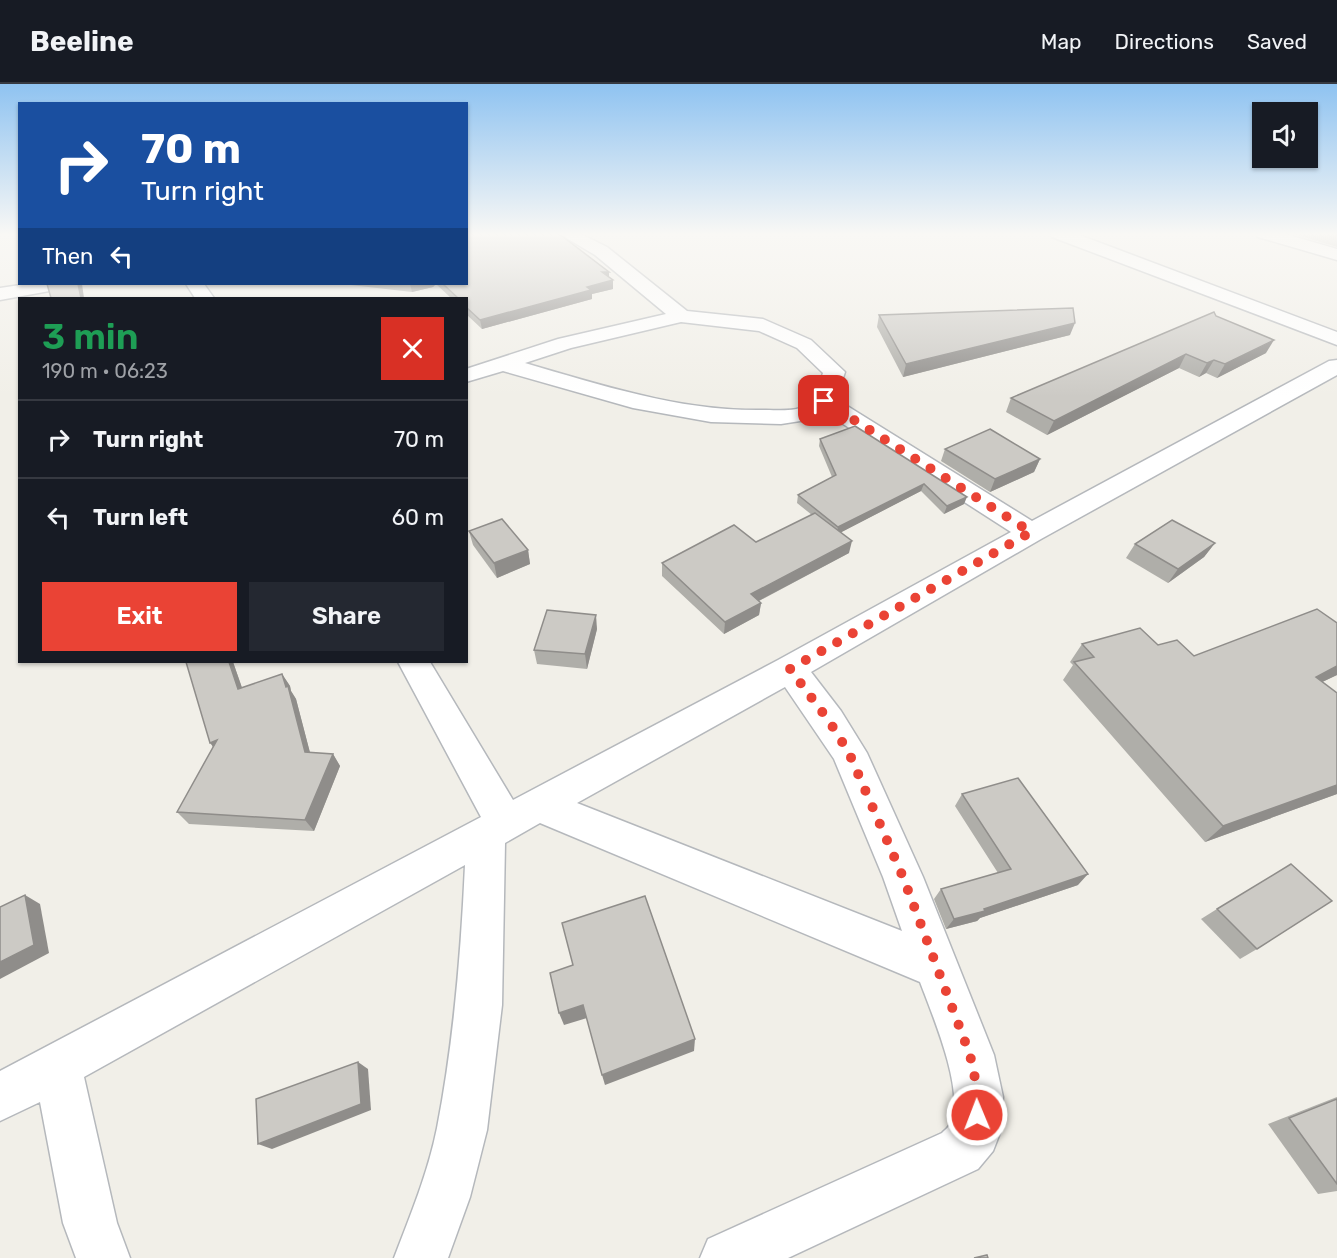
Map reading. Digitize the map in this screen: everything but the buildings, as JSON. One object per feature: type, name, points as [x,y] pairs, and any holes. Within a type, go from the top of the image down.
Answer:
[{"type":"street","points":[[0,294],[34,288]]},
{"type":"street","points":[[647,288],[681,316]]},
{"type":"street","points":[[1195,288],[1336,344]]},
{"type":"street","points":[[468,375],[575,341],[681,316],[763,326],[804,344],[834,372],[824,401],[816,409],[791,416],[734,418],[690,413],[583,387],[504,364]]},
{"type":"street","points":[[0,1097],[790,669],[1031,532],[1336,344]]},
{"type":"street","points":[[824,401],[1031,532]]},
{"type":"street","points":[[415,663],[510,820],[937,967]]},
{"type":"street","points":[[727,1258],[960,1151],[975,1132],[979,1097],[970,1055],[903,877],[849,753],[829,721],[790,669]]},
{"type":"street","points":[[421,1258],[444,1197],[462,1130],[479,1005],[484,917],[510,820]]},
{"type":"street","points":[[57,1065],[90,1223],[103,1258]]},
{"type":"route","points":[[824,401],[1031,532],[790,669],[829,721],[849,753],[903,877],[970,1055],[979,1097],[977,1115]]}]
